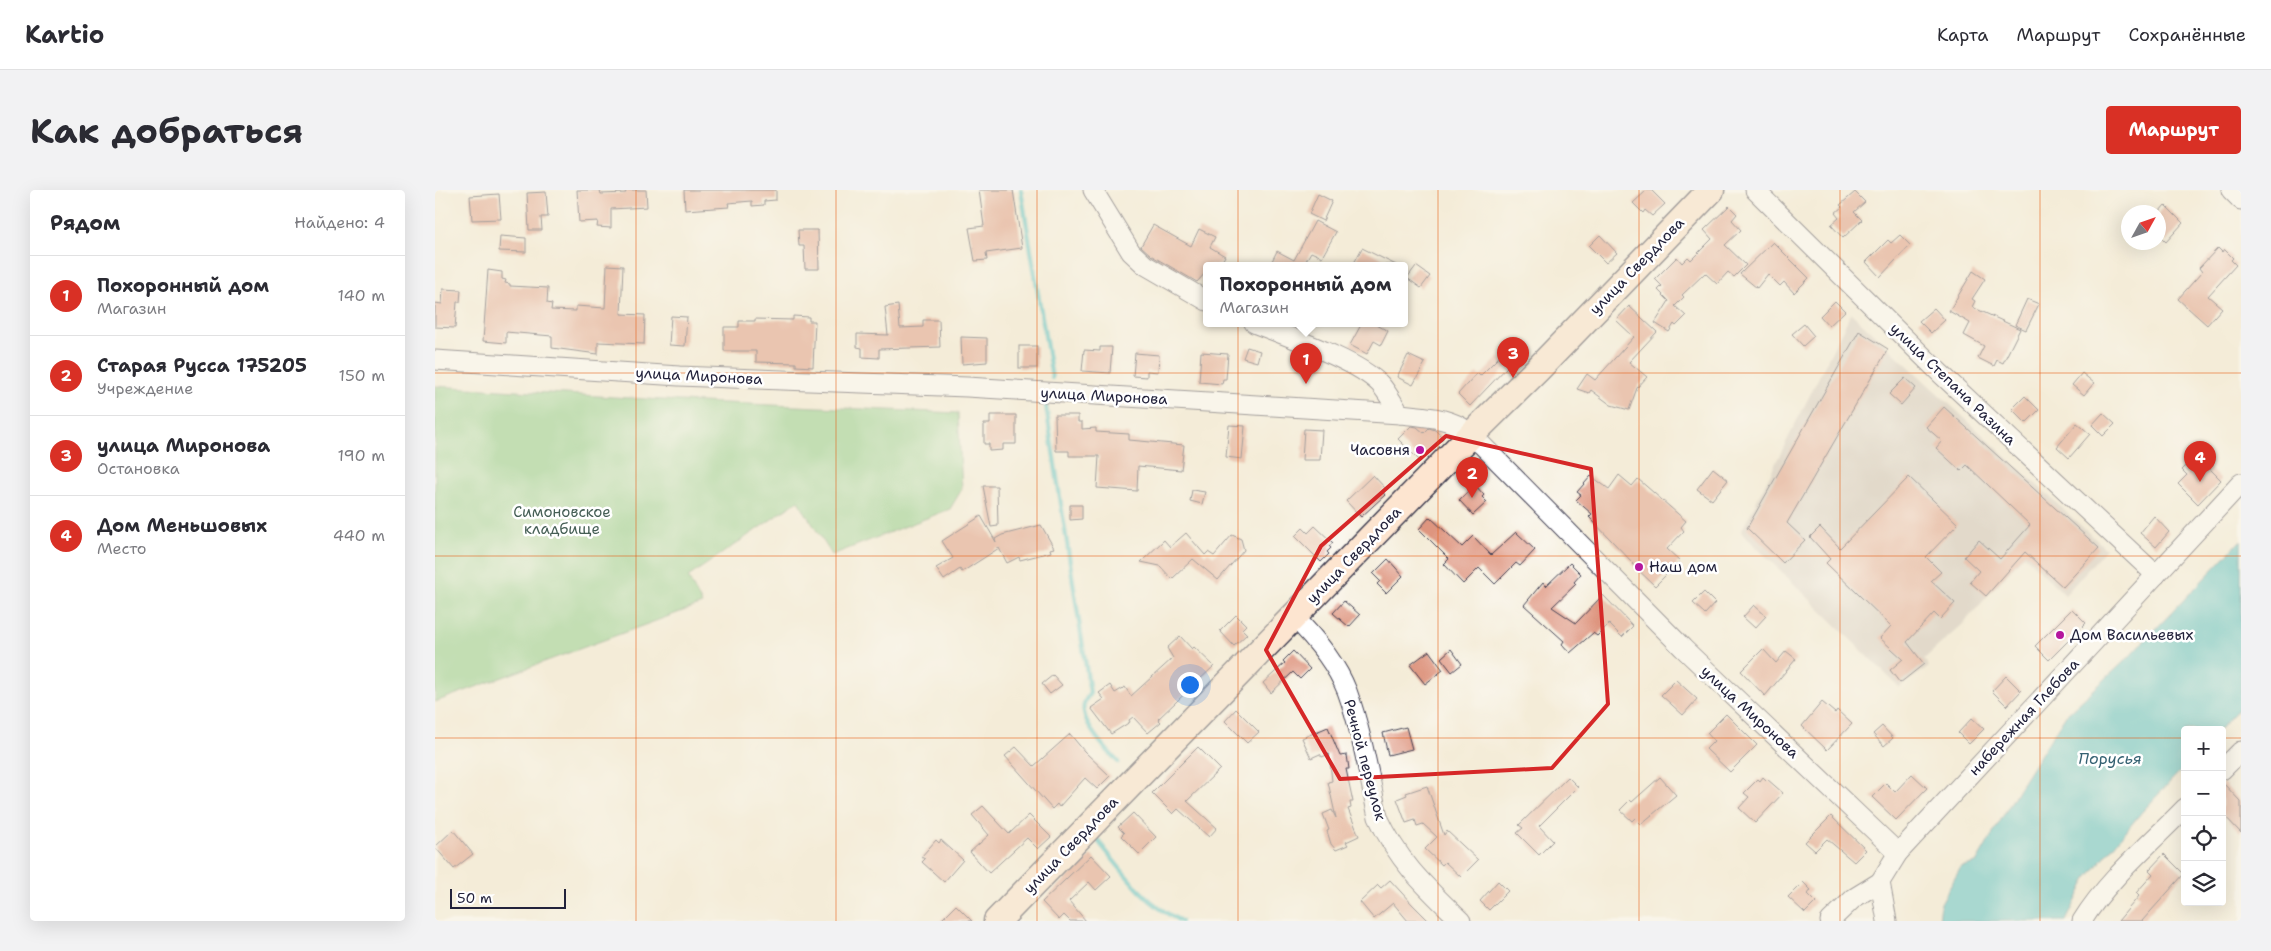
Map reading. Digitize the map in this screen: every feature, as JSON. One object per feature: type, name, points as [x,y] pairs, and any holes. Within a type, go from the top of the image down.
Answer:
[{"type":"street","points":[[1093,190],[1131,252],[1145,265],[1203,299]]},
{"type":"street","name":"улица Свердлова","points":[[997,921],[1471,436],[1539,369],[1711,190]]},
{"type":"street","name":"улица Степана Разина","points":[[1755,190],[1941,374],[2156,575]]},
{"type":"street","points":[[2231,190],[2241,200]]},
{"type":"street","points":[[1264,327],[1336,357],[1360,370],[1379,384],[1400,414]]},
{"type":"street","name":"улица Миронова","points":[[435,360],[679,376],[967,387],[1400,414],[1437,419],[1463,428],[1683,648],[1898,853]]},
{"type":"street","name":"набережная Глебова","points":[[1880,882],[1898,853],[2241,483]]},
{"type":"street","name":"Речной переулок","points":[[1294,617],[1323,650],[1346,690],[1359,732],[1379,818],[1384,830],[1411,872],[1461,921]]},
{"type":"street","points":[[2226,766],[2241,751]]},
{"type":"street","points":[[2083,921],[2091,906],[2106,889],[2181,812]]},
{"type":"street","points":[[1830,921],[1854,898],[1880,882],[1887,921]]},
{"type":"highlighted area","points":[[1446,436],[1591,469],[1608,704],[1552,768],[1340,779],[1266,650],[1321,546]]},
{"type":"shaded area","points":[[1851,313],[2106,549],[2065,595],[2024,555],[1962,625],[1924,659],[1929,667],[1899,687],[1741,532]]},
{"type":"green space","name":"Симоновское кладбище","points":[[435,386],[679,401],[958,413],[962,489],[950,509],[832,555],[798,501],[688,577],[702,604],[435,702]]},
{"type":"water","name":"Порусья","points":[[2241,540],[2241,706],[2223,726],[2181,726],[2181,770],[2141,813],[2087,878],[2066,921],[1939,921],[1941,903],[1961,867],[1976,863],[2018,790],[2065,716],[2128,658]]},
{"type":"building","points":[[577,190],[600,190],[601,194],[626,193],[625,190],[646,190],[647,207],[611,209],[611,228],[597,227],[598,221],[579,222]]},
{"type":"building","points":[[684,190],[776,190],[776,200],[764,201],[764,205],[752,206],[752,201],[728,203],[729,207],[685,210]]},
{"type":"building","points":[[979,190],[1013,190],[1022,248],[986,253],[987,260],[975,261],[969,228],[984,226]]},
{"type":"building","points":[[1647,190],[1651,190],[1665,204],[1652,216],[1645,210],[1643,213],[1633,203]]},
{"type":"building","points":[[546,192],[548,217],[541,217],[542,230],[529,230],[527,193]]},
{"type":"building","points":[[1855,192],[1865,202],[1854,212],[1862,220],[1843,238],[1831,225],[1839,218],[1835,213],[1842,207],[1840,205]]},
{"type":"building","points":[[499,194],[501,219],[472,220],[470,196]]},
{"type":"building","points":[[1318,194],[1332,201],[1323,221],[1309,214]]},
{"type":"building","points":[[1729,206],[1737,214],[1732,220],[1741,230],[1725,245],[1746,265],[1734,277],[1728,272],[1717,284],[1705,273],[1682,295],[1684,297],[1675,306],[1686,316],[1676,326],[1674,324],[1669,332],[1655,323],[1669,301],[1658,290],[1662,286],[1655,279],[1677,257],[1682,263],[1688,257],[1691,260],[1712,239],[1704,230]]},
{"type":"building","points":[[2166,206],[2183,223],[2166,242]]},
{"type":"building","points":[[1315,221],[1336,232],[1322,257],[1311,252],[1305,262],[1272,262],[1277,251],[1294,260]]},
{"type":"building","points":[[1153,225],[1191,246],[1199,229],[1215,237],[1210,247],[1225,256],[1222,262],[1203,262],[1203,275],[1197,282],[1152,256],[1141,246]]},
{"type":"building","points":[[798,230],[818,230],[819,269],[805,269],[804,246],[799,246]]},
{"type":"building","points":[[1600,235],[1617,253],[1606,263],[1589,246]]},
{"type":"building","points":[[1900,235],[1910,245],[1880,277],[1866,262],[1888,240],[1891,243]]},
{"type":"building","points":[[500,236],[526,238],[526,252],[499,251]]},
{"type":"building","points":[[1773,242],[1809,278],[1794,293],[1784,282],[1780,286],[1768,274],[1757,288],[1740,274]]},
{"type":"building","points":[[1362,248],[1390,262],[1355,262]]},
{"type":"building","points":[[2218,248],[2222,252],[2224,249],[2233,258],[2231,260],[2236,265],[2208,296],[2222,308],[2207,325],[2178,299],[2202,272],[2199,268]]},
{"type":"building","points":[[607,265],[623,266],[621,314],[645,315],[644,344],[598,342],[598,354],[552,348],[552,336],[506,332],[506,343],[483,341],[488,270],[502,272],[502,279],[506,280],[505,283],[510,284],[510,286],[548,288],[547,303],[552,304],[551,310],[576,311],[576,306],[605,308]]},
{"type":"building","points":[[1416,266],[1430,276],[1421,288],[1408,279]]},
{"type":"building","points":[[1973,271],[1985,279],[1972,299],[1975,301],[1972,307],[2020,329],[2003,363],[1997,360],[1994,366],[1978,358],[1984,346],[1964,335],[1970,323],[1949,311]]},
{"type":"building","points":[[443,289],[461,290],[460,302],[457,302],[455,328],[435,327],[435,303],[442,304]]},
{"type":"building","points":[[2027,299],[2039,304],[2026,330],[2015,325]]},
{"type":"building","points":[[1835,301],[1845,311],[1829,326],[1820,316]]},
{"type":"building","points":[[898,305],[900,328],[923,327],[923,320],[939,320],[940,347],[879,349],[879,358],[862,357],[862,348],[857,347],[857,334],[888,335],[885,307]]},
{"type":"building","points":[[1629,306],[1657,332],[1629,362],[1647,377],[1637,388],[1629,410],[1611,405],[1591,390],[1589,393],[1577,389],[1587,374],[1595,380],[1634,337],[1616,320]]},
{"type":"building","points":[[1934,308],[1945,320],[1931,333],[1919,321]]},
{"type":"building","points":[[671,316],[687,317],[685,346],[669,345]]},
{"type":"building","points":[[793,316],[809,317],[809,321],[815,321],[813,367],[796,366],[796,363],[756,362],[756,351],[724,351],[724,327],[739,327],[739,321],[755,321],[755,319],[793,320]]},
{"type":"building","points":[[1804,324],[1814,336],[1803,346],[1792,334]]},
{"type":"building","points":[[1360,327],[1380,327],[1388,331],[1381,345],[1374,341],[1367,354],[1350,345]]},
{"type":"building","points":[[1859,331],[1888,349],[1787,523],[1805,540],[1783,563],[1747,528]]},
{"type":"building","points":[[961,337],[987,338],[987,362],[962,364]]},
{"type":"building","points":[[1019,346],[1037,346],[1037,368],[1019,368]]},
{"type":"building","points":[[1100,347],[1112,347],[1110,373],[1082,371],[1084,350],[1100,351]]},
{"type":"building","points":[[1247,347],[1260,351],[1257,362],[1243,358]]},
{"type":"building","points":[[1201,352],[1228,354],[1226,379],[1223,379],[1222,384],[1199,382]]},
{"type":"building","points":[[1135,353],[1159,355],[1158,372],[1147,371],[1147,377],[1133,376]]},
{"type":"building","points":[[1408,355],[1425,363],[1413,385],[1397,377]]},
{"type":"building","points":[[1499,357],[1508,366],[1470,406],[1458,394],[1477,373],[1480,376]]},
{"type":"building","points":[[2082,373],[2094,383],[2084,395],[2072,385]]},
{"type":"building","points":[[1905,378],[1916,388],[1901,405],[1889,394]]},
{"type":"building","points":[[2025,396],[2039,410],[2026,423],[2012,409]]},
{"type":"building","points":[[1944,407],[2099,548],[2063,587],[2025,552],[1986,596],[1970,582],[1979,571],[1964,557],[1979,540],[2000,559],[2030,525],[1967,465],[1961,471],[1936,448],[1942,441],[1926,427]]},
{"type":"building","points":[[2103,413],[2115,424],[2103,436],[2092,425]]},
{"type":"building","points":[[990,415],[1016,415],[1016,444],[1003,444],[1003,450],[989,451],[989,444],[984,444],[984,424],[990,424]]},
{"type":"building","points":[[1055,415],[1078,415],[1078,422],[1082,422],[1082,429],[1096,428],[1096,432],[1129,434],[1129,440],[1184,445],[1181,470],[1138,466],[1137,491],[1097,488],[1099,456],[1069,456],[1069,451],[1056,451]]},
{"type":"building","points":[[2077,423],[2090,434],[2069,458],[2057,447]]},
{"type":"building","points":[[1229,425],[1245,426],[1242,459],[1226,457]]},
{"type":"building","name":"Часовня","points":[[1411,426],[1417,427],[1424,433],[1429,428],[1435,430],[1443,438],[1420,461],[1398,439]]},
{"type":"building","points":[[1304,429],[1322,430],[1320,460],[1302,460]]},
{"type":"building","points":[[2193,459],[2197,464],[2201,460],[2221,480],[2198,504],[2178,484],[2187,475],[2182,470]]},
{"type":"building","points":[[1713,468],[1728,480],[1712,500],[1697,489]]},
{"type":"building","points":[[1373,475],[1385,488],[1382,491],[1385,495],[1361,517],[1346,501]]},
{"type":"building","points":[[1619,475],[1632,486],[1638,479],[1686,521],[1681,527],[1684,531],[1667,549],[1680,561],[1655,586],[1589,517],[1592,514],[1576,500],[1581,495],[1577,492],[1591,476],[1609,489]]},
{"type":"building","points":[[1909,477],[1958,524],[1926,557],[1941,572],[1931,581],[1955,603],[1940,619],[1934,613],[1907,642],[1924,664],[1900,683],[1890,670],[1903,659],[1880,638],[1891,626],[1826,563],[1830,559],[1810,537],[1820,527],[1840,548]]},
{"type":"building","points":[[1475,485],[1484,495],[1482,497],[1487,502],[1473,515],[1459,500]]},
{"type":"building","points":[[983,486],[997,486],[998,526],[991,527]]},
{"type":"building","points":[[1192,490],[1205,492],[1202,504],[1190,501]]},
{"type":"building","points":[[1070,505],[1082,505],[1082,519],[1070,520]]},
{"type":"building","points":[[981,516],[996,542],[995,539],[1002,535],[1041,525],[1054,548],[1050,549],[1051,552],[1020,560],[1019,557],[1007,563],[999,548],[962,572],[960,569],[944,580],[936,568],[953,558],[942,541]]},
{"type":"building","points":[[2154,516],[2169,532],[2156,547],[2140,533]]},
{"type":"building","points":[[1430,517],[1462,547],[1473,536],[1491,555],[1516,532],[1535,550],[1520,566],[1516,563],[1495,584],[1479,568],[1463,584],[1444,564],[1449,559],[1419,529]]},
{"type":"building","points":[[1315,526],[1333,543],[1329,546],[1331,548],[1327,552],[1329,554],[1321,562],[1295,536],[1303,528],[1308,533]]},
{"type":"building","points":[[1186,533],[1205,555],[1208,552],[1214,556],[1232,535],[1241,539],[1244,550],[1218,580],[1193,559],[1172,579],[1160,566],[1141,562],[1164,540],[1170,547]]},
{"type":"building","points":[[1388,559],[1403,576],[1386,593],[1377,584],[1380,581],[1373,574]]},
{"type":"building","points":[[1570,563],[1581,574],[1574,582],[1576,584],[1552,607],[1576,623],[1603,595],[1633,626],[1622,637],[1609,624],[1597,636],[1593,633],[1570,653],[1562,644],[1564,641],[1524,605],[1543,582],[1546,586]]},
{"type":"building","points":[[1704,592],[1715,603],[1705,614],[1693,603]]},
{"type":"building","points":[[1344,601],[1360,615],[1349,627],[1333,613]]},
{"type":"building","points":[[1754,605],[1766,616],[1755,628],[1743,617]]},
{"type":"building","name":"Дом Васильевых","points":[[2072,609],[2086,623],[2049,660],[2035,646]]},
{"type":"building","points":[[1236,615],[1246,625],[1242,629],[1247,634],[1234,646],[1220,631]]},
{"type":"building","points":[[1180,636],[1192,649],[1194,647],[1214,666],[1158,719],[1161,722],[1148,733],[1133,717],[1129,720],[1130,722],[1111,734],[1091,708],[1104,699],[1099,693],[1110,685],[1115,693],[1125,687],[1131,696],[1173,658],[1167,648]]},
{"type":"building","points":[[1451,649],[1462,664],[1452,672],[1441,658]]},
{"type":"building","points":[[1763,649],[1776,663],[1786,651],[1796,659],[1765,696],[1741,671]]},
{"type":"building","points":[[1293,651],[1310,669],[1300,679],[1293,672],[1271,693],[1263,683],[1285,663],[1283,661]]},
{"type":"building","points":[[1429,651],[1443,670],[1425,684],[1410,665]]},
{"type":"building","points":[[1053,675],[1062,685],[1050,694],[1042,684]]},
{"type":"building","points":[[2006,676],[2021,691],[2007,706],[1992,691]]},
{"type":"building","points":[[1676,680],[1697,699],[1683,715],[1661,695]]},
{"type":"building","points":[[1822,702],[1835,713],[1837,710],[1852,724],[1827,750],[1802,726]]},
{"type":"building","points":[[1236,709],[1259,732],[1247,743],[1225,721]]},
{"type":"building","points":[[1726,714],[1757,745],[1730,772],[1706,749],[1714,741],[1707,733]]},
{"type":"building","points":[[1972,718],[1984,729],[1969,744],[1958,733]]},
{"type":"building","points":[[1882,726],[1893,738],[1884,746],[1873,734]]},
{"type":"building","points":[[1328,727],[1340,756],[1347,755],[1349,769],[1346,769],[1353,802],[1350,802],[1351,808],[1348,809],[1359,836],[1346,842],[1348,845],[1336,850],[1331,844],[1327,831],[1329,830],[1323,814],[1332,810],[1336,818],[1328,782],[1332,781],[1329,754],[1322,757],[1320,754],[1311,758],[1302,738]]},
{"type":"building","points":[[1406,727],[1412,749],[1388,755],[1383,733]]},
{"type":"building","points":[[1070,734],[1084,751],[1110,776],[1097,789],[1085,778],[1059,807],[1057,804],[1052,809],[1005,756],[1016,747],[1034,766]]},
{"type":"building","points":[[1198,747],[1220,769],[1187,801],[1217,828],[1209,837],[1178,809],[1173,814],[1152,793]]},
{"type":"building","points":[[1912,774],[1927,788],[1896,820],[1872,797],[1886,783],[1895,792]]},
{"type":"building","points":[[1568,777],[1578,787],[1539,826],[1553,841],[1539,855],[1517,833],[1523,828],[1519,825]]},
{"type":"building","points":[[1660,777],[1676,795],[1641,824],[1635,818],[1632,821],[1620,810]]},
{"type":"building","points":[[1763,777],[1783,793],[1755,823],[1739,808],[1749,797],[1744,793],[1758,779],[1760,781]]},
{"type":"building","points":[[1427,786],[1444,835],[1447,831],[1478,860],[1461,877],[1445,862],[1442,865],[1425,849],[1437,837],[1423,824],[1417,826],[1415,820],[1406,823],[1397,799],[1407,795],[1406,793]]},
{"type":"building","points":[[2226,786],[2241,802],[2241,833],[2226,817]]},
{"type":"building","points":[[983,806],[1009,834],[1029,815],[1051,837],[1038,849],[1027,838],[989,873],[970,852],[989,835],[972,815]]},
{"type":"building","points":[[1133,813],[1156,837],[1139,854],[1121,836],[1124,833],[1118,827]]},
{"type":"building","points":[[1831,816],[1866,850],[1854,862],[1827,839],[1815,851],[1805,842]]},
{"type":"building","points":[[453,830],[473,854],[454,869],[435,847]]},
{"type":"building","points":[[936,840],[939,843],[941,840],[963,860],[944,882],[922,862],[925,859],[921,857]]},
{"type":"building","points":[[2164,854],[2181,871],[2181,877],[2142,921],[2118,921],[2139,896],[2136,893],[2153,874],[2149,870]]},
{"type":"building","points":[[1091,855],[1111,876],[1096,890],[1089,882],[1069,901],[1086,921],[1070,921],[1064,915],[1059,920],[1042,902]]},
{"type":"building","points":[[1390,880],[1429,921],[1408,921],[1393,903],[1374,919],[1360,902],[1378,885],[1381,888]]},
{"type":"building","points":[[1498,881],[1508,891],[1489,910],[1480,901]]},
{"type":"building","points":[[1803,882],[1811,890],[1808,894],[1816,902],[1805,913],[1788,897]]},
{"type":"building","points":[[956,905],[972,921],[940,921]]},
{"type":"waterway","points":[[1021,190],[1052,378]]},
{"type":"waterway","points":[[1046,406],[1090,693],[1084,704],[1084,712],[1093,732],[1118,762]]},
{"type":"waterway","points":[[1095,837],[1123,873],[1144,895],[1155,905],[1181,921]]},
{"type":"place","name":"улица Миронова","points":[[1513,378]]},
{"type":"place","name":"Похоронный дом","points":[[1306,384]]},
{"type":"place","name":"Часовня","points":[[1420,450]]},
{"type":"place","name":"Дом Меньшовых","points":[[2200,482]]},
{"type":"place","name":"Старая Русса 175205","points":[[1472,498]]},
{"type":"place","name":"Наш дом","points":[[1639,567]]},
{"type":"place","name":"Дом Васильевых","points":[[2060,635]]}]
